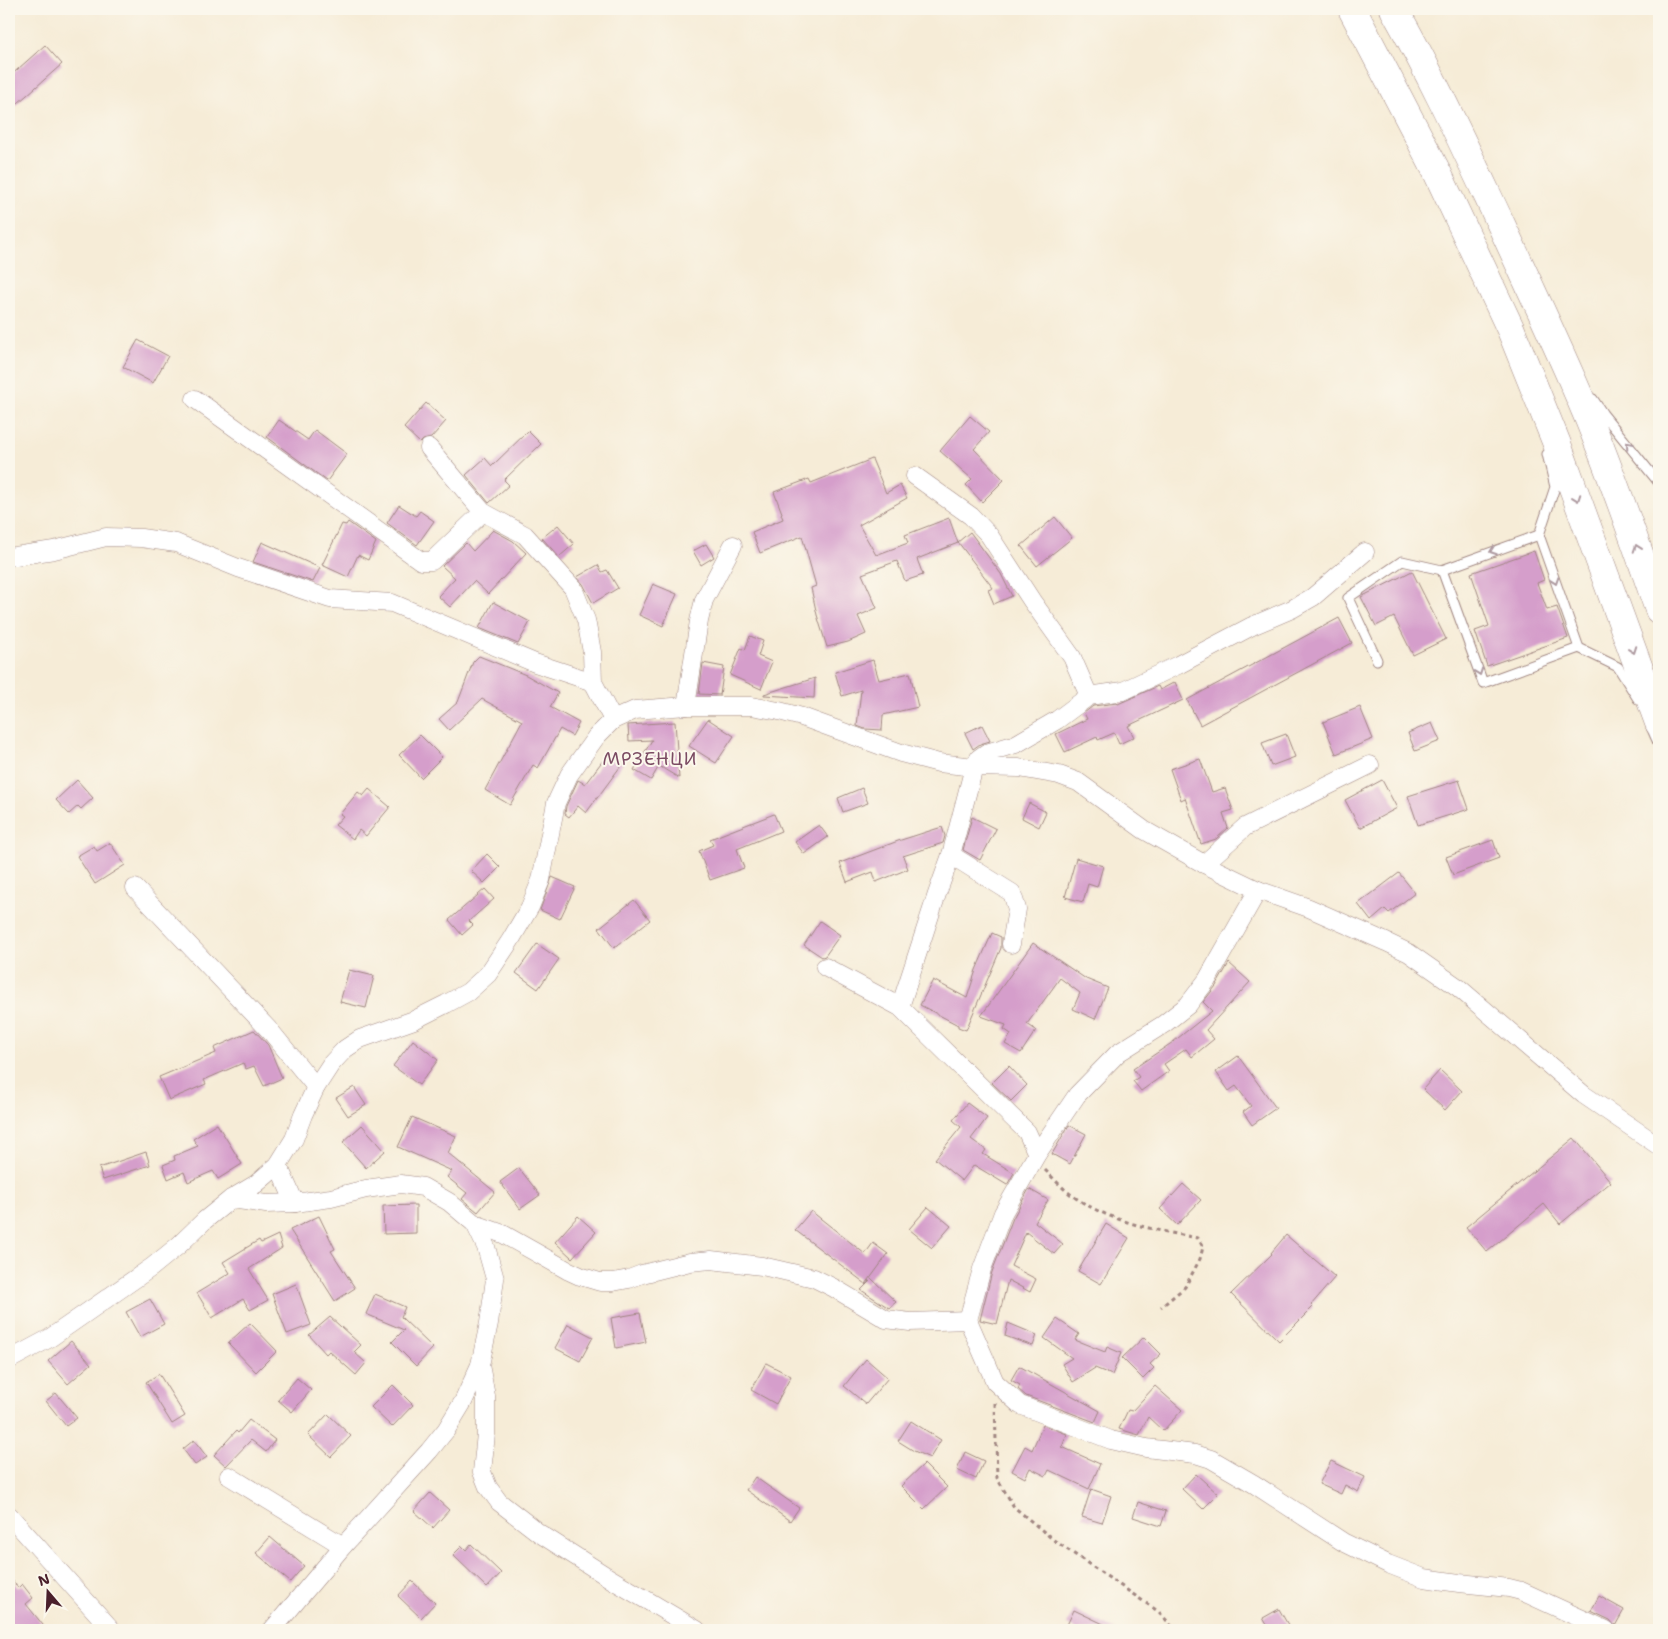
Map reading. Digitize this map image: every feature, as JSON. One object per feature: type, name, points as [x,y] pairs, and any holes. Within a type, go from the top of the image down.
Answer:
[{"type":"highway","points":[[1351,9],[1437,172],[1511,330],[1557,444],[1650,716]]},
{"type":"highway","points":[[1394,9],[1416,47],[1483,186],[1583,405],[1623,507],[1659,610]]},
{"type":"street","points":[[195,399],[421,561],[432,561],[483,512]]},
{"type":"street","points":[[429,448],[483,512],[525,535],[573,588],[586,620],[592,652],[593,682],[613,720]]},
{"type":"street","points":[[915,476],[971,516],[989,535],[1032,601],[1072,657],[1088,696]]},
{"type":"street","points":[[9,557],[54,550],[106,538],[141,538],[176,543],[238,568],[330,599],[392,602],[535,663],[593,682]]},
{"type":"street","points":[[686,706],[704,600],[733,545]]},
{"type":"street","points":[[900,1007],[951,855],[974,767],[979,758],[986,752],[1016,744],[1057,720],[1088,696],[1123,691],[1178,666],[1252,626],[1292,609],[1313,597],[1365,552]]},
{"type":"street","points":[[9,1360],[50,1338],[152,1267],[205,1220],[232,1199],[256,1184],[278,1165],[294,1139],[316,1087],[331,1064],[345,1049],[360,1039],[414,1020],[446,1004],[468,992],[488,974],[530,907],[540,880],[556,803],[569,775],[596,737],[613,720],[635,710],[686,706],[750,706],[802,717],[900,753],[939,764],[1019,768],[1058,775],[1078,782],[1144,830],[1204,864],[1258,890],[1309,908],[1386,942],[1425,964],[1459,988],[1584,1095],[1659,1146]]},
{"type":"street","points":[[1204,864],[1245,827],[1370,765]]},
{"type":"street","points":[[951,855],[1012,893],[1017,909],[1010,944]]},
{"type":"street","points":[[136,888],[272,1033],[316,1087]]},
{"type":"street","points":[[1258,890],[1207,980],[1188,1005],[1164,1024],[1118,1053],[1077,1095],[1037,1154],[1003,1213],[982,1269],[968,1320],[995,1382],[1020,1405],[1111,1440],[1146,1448],[1195,1454],[1211,1459],[1254,1484],[1343,1542],[1388,1564],[1424,1578],[1522,1591],[1606,1630]]},
{"type":"street","points":[[825,967],[900,1007],[1022,1126],[1027,1132],[1037,1154]]},
{"type":"street","points":[[278,1165],[295,1203]]},
{"type":"street","points":[[232,1199],[266,1204],[295,1203],[401,1184],[423,1187],[449,1202],[475,1224],[503,1234],[573,1273],[600,1282],[629,1279],[690,1262],[711,1260],[762,1266],[814,1278],[886,1319],[910,1322],[968,1320]]},
{"type":"street","points":[[272,1630],[343,1546],[430,1451],[446,1430],[463,1402],[480,1365],[489,1323],[495,1279],[486,1247],[475,1224]]},
{"type":"street","points":[[480,1365],[486,1396],[486,1434],[482,1472],[488,1487],[499,1502],[539,1533],[611,1579],[697,1630]]},
{"type":"street","points":[[229,1476],[343,1546]]},
{"type":"street","points":[[9,1515],[112,1630]]},
{"type":"lane","points":[[1351,9],[1425,169]]},
{"type":"lane","points":[[1416,47],[1496,190]]},
{"type":"lane","points":[[1588,390],[1603,414],[1659,483]]},
{"type":"lane","points":[[1546,449],[1555,487],[1539,535],[1579,648],[1618,667],[1650,716],[1659,745]]},
{"type":"lane","points":[[1377,660],[1348,598],[1402,561],[1442,570],[1539,535]]},
{"type":"lane","points":[[1442,570],[1483,682],[1579,648]]},
{"type":"path","points":[[9,13],[11,9]]},
{"type":"path","points":[[1037,1154],[1041,1166],[1073,1196],[1104,1214],[1161,1231],[1198,1238],[1203,1247],[1185,1287],[1161,1307]]},
{"type":"path","points":[[995,1382],[994,1418],[997,1478],[1014,1507],[1055,1541],[1158,1612],[1175,1630]]},
{"type":"building","points":[[45,45],[62,64],[9,111],[9,77]]},
{"type":"building","points":[[138,340],[168,356],[153,383],[123,367]]},
{"type":"building","points":[[426,403],[446,421],[431,438],[420,443],[404,428]]},
{"type":"building","points":[[970,416],[989,432],[974,449],[1004,480],[982,502],[966,485],[972,479],[940,451]]},
{"type":"building","points":[[279,420],[308,440],[315,430],[347,454],[327,481],[267,437]]},
{"type":"building","points":[[528,431],[541,444],[504,480],[509,485],[489,503],[466,475],[485,458],[492,466]]},
{"type":"building","points":[[872,459],[886,493],[900,485],[907,498],[859,525],[876,555],[908,543],[905,535],[949,518],[958,543],[917,559],[923,575],[905,581],[897,561],[862,574],[877,608],[858,616],[866,634],[848,642],[827,647],[817,615],[811,588],[816,586],[802,536],[760,553],[752,532],[783,519],[774,492],[809,479],[811,483]]},
{"type":"building","points":[[399,505],[416,516],[420,511],[434,521],[417,545],[387,523]]},
{"type":"building","points":[[1055,517],[1072,538],[1037,566],[1021,546]]},
{"type":"building","points":[[348,522],[376,542],[368,560],[358,555],[348,577],[322,565],[342,524],[346,525]]},
{"type":"building","points":[[558,525],[574,544],[559,557],[542,538]]},
{"type":"building","points":[[493,530],[513,541],[526,553],[488,594],[474,581],[450,607],[438,596],[455,578],[442,566],[466,543],[473,551]]},
{"type":"building","points":[[970,532],[1001,574],[1012,596],[994,604],[988,590],[993,588],[958,542]]},
{"type":"building","points":[[262,542],[320,568],[313,582],[253,562]]},
{"type":"building","points":[[706,544],[714,557],[701,565],[693,551]]},
{"type":"building","points":[[1534,551],[1544,580],[1537,583],[1547,610],[1557,607],[1568,638],[1487,666],[1475,631],[1489,626],[1471,573]]},
{"type":"building","points":[[598,565],[602,572],[607,570],[618,588],[593,603],[577,577]]},
{"type":"building","points":[[1412,571],[1446,639],[1413,655],[1394,617],[1376,626],[1361,597]]},
{"type":"building","points":[[653,584],[677,594],[663,626],[639,615]]},
{"type":"building","points":[[493,602],[530,622],[518,644],[479,628]]},
{"type":"building","points":[[1339,618],[1352,643],[1200,725],[1187,700]]},
{"type":"building","points":[[750,636],[763,641],[758,656],[772,662],[761,689],[730,675],[741,648],[745,650]]},
{"type":"building","points":[[479,656],[526,675],[558,693],[550,707],[579,723],[572,736],[560,729],[538,768],[533,765],[510,805],[485,790],[522,721],[482,699],[449,730],[439,719],[458,702],[473,662]]},
{"type":"building","points":[[873,660],[879,680],[910,673],[918,707],[883,715],[882,730],[865,729],[857,726],[861,690],[842,696],[835,672]]},
{"type":"building","points":[[703,663],[724,667],[720,695],[699,694]]},
{"type":"building","points":[[815,678],[814,698],[764,695],[764,694]]},
{"type":"building","points":[[1175,682],[1183,700],[1128,726],[1134,737],[1119,744],[1114,733],[1098,740],[1097,737],[1065,752],[1056,734],[1087,719],[1084,713],[1093,706],[1118,704],[1158,686],[1160,690]]},
{"type":"building","points":[[1360,707],[1373,739],[1336,754],[1323,722]]},
{"type":"building","points":[[708,719],[734,736],[716,763],[689,746]]},
{"type":"building","points":[[675,722],[679,778],[659,766],[651,780],[634,770],[652,740],[629,741],[628,725]]},
{"type":"building","points":[[1432,723],[1440,741],[1415,751],[1408,733]]},
{"type":"building","points":[[982,725],[990,741],[980,744],[973,749],[965,733]]},
{"type":"building","points":[[1286,734],[1295,757],[1271,766],[1262,743]]},
{"type":"building","points":[[420,735],[442,757],[421,778],[399,755]]},
{"type":"building","points":[[607,755],[612,755],[623,763],[586,813],[578,806],[569,817],[565,814],[566,806],[578,780],[585,784]]},
{"type":"building","points":[[1200,759],[1212,792],[1225,788],[1233,810],[1223,813],[1228,828],[1216,839],[1201,844],[1185,798],[1181,800],[1170,769]]},
{"type":"building","points":[[77,780],[93,798],[81,809],[78,806],[69,814],[56,800]]},
{"type":"building","points":[[1382,780],[1397,808],[1360,828],[1345,800]]},
{"type":"building","points":[[1459,780],[1469,809],[1418,825],[1408,796]]},
{"type":"building","points":[[862,788],[868,803],[843,812],[838,798]]},
{"type":"building","points":[[369,789],[390,807],[366,836],[359,830],[353,839],[335,825],[343,816],[340,814],[358,792],[363,796]]},
{"type":"building","points":[[1029,803],[1046,812],[1039,827],[1022,818]]},
{"type":"building","points":[[774,814],[781,831],[737,849],[744,868],[710,880],[699,851],[713,845],[710,839]]},
{"type":"building","points":[[972,817],[996,829],[980,860],[963,850]]},
{"type":"building","points":[[819,825],[828,837],[804,854],[795,842]]},
{"type":"building","points":[[942,827],[945,836],[943,843],[903,856],[908,869],[876,882],[873,872],[847,882],[840,863]]},
{"type":"building","points":[[1493,840],[1499,858],[1453,875],[1446,857]]},
{"type":"building","points":[[110,843],[125,865],[95,884],[77,856],[94,846],[97,851]]},
{"type":"building","points":[[487,854],[500,867],[484,883],[471,871]]},
{"type":"building","points":[[1076,858],[1103,866],[1097,887],[1088,884],[1083,902],[1065,897]]},
{"type":"building","points":[[1399,873],[1415,893],[1389,913],[1385,909],[1371,921],[1358,904]]},
{"type":"building","points":[[552,877],[575,887],[560,919],[540,910]]},
{"type":"building","points":[[485,889],[494,899],[469,921],[473,925],[462,935],[449,920]]},
{"type":"building","points":[[634,900],[650,920],[614,948],[599,928]]},
{"type":"building","points":[[820,921],[840,935],[825,956],[822,957],[804,945]]},
{"type":"building","points":[[992,933],[1001,937],[1001,948],[966,1030],[920,1005],[933,980],[967,998],[976,970]]},
{"type":"building","points":[[1033,943],[1086,979],[1108,988],[1095,1019],[1073,1009],[1080,993],[1060,978],[1027,1024],[1036,1030],[1021,1053],[1005,1044],[1011,1034],[1004,1029],[1006,1025],[981,1016]]},
{"type":"building","points":[[537,944],[559,959],[538,989],[516,973]]},
{"type":"building","points":[[1229,963],[1250,982],[1206,1030],[1214,1039],[1192,1057],[1186,1049],[1164,1064],[1169,1071],[1141,1091],[1133,1081],[1139,1077],[1133,1069],[1173,1042],[1212,1011],[1203,1002],[1216,986]]},
{"type":"building","points":[[349,970],[374,976],[366,1008],[340,1002]]},
{"type":"building","points":[[254,1030],[268,1045],[282,1078],[264,1086],[254,1066],[246,1069],[243,1063],[204,1080],[206,1084],[169,1100],[159,1077],[216,1053],[214,1048]]},
{"type":"building","points":[[413,1040],[438,1060],[419,1085],[393,1066]]},
{"type":"building","points":[[1238,1056],[1276,1108],[1252,1125],[1243,1112],[1251,1106],[1236,1086],[1229,1091],[1216,1072]]},
{"type":"building","points":[[1009,1066],[1027,1085],[1011,1101],[992,1083]]},
{"type":"building","points":[[1440,1070],[1462,1091],[1445,1110],[1423,1089]]},
{"type":"building","points":[[354,1087],[366,1105],[348,1116],[336,1098]]},
{"type":"building","points":[[967,1103],[987,1118],[971,1139],[986,1150],[983,1154],[1014,1173],[1007,1185],[974,1165],[962,1181],[935,1159],[961,1127],[953,1120]]},
{"type":"building","points":[[412,1117],[456,1136],[448,1153],[495,1192],[478,1212],[462,1199],[467,1193],[447,1177],[452,1171],[398,1147]]},
{"type":"building","points":[[217,1124],[242,1164],[218,1179],[213,1171],[188,1182],[184,1172],[168,1179],[163,1165],[175,1160],[174,1156],[198,1146],[193,1139]]},
{"type":"building","points":[[362,1125],[385,1151],[366,1168],[343,1142]]},
{"type":"building","points":[[1069,1125],[1086,1134],[1070,1164],[1052,1154]]},
{"type":"building","points":[[1574,1138],[1611,1182],[1560,1224],[1544,1204],[1487,1252],[1466,1227]]},
{"type":"building","points":[[146,1152],[150,1165],[103,1180],[99,1168]]},
{"type":"building","points":[[519,1168],[540,1195],[520,1209],[500,1182]]},
{"type":"building","points":[[1183,1184],[1201,1200],[1177,1225],[1160,1209]]},
{"type":"building","points":[[1029,1189],[1048,1200],[1035,1222],[1063,1244],[1054,1254],[1026,1232],[1011,1266],[1036,1279],[1030,1292],[1008,1280],[997,1324],[980,1320],[992,1272],[1013,1218]]},
{"type":"building","points":[[416,1205],[416,1233],[384,1234],[383,1206]]},
{"type":"building","points":[[928,1207],[951,1226],[932,1248],[909,1229]]},
{"type":"building","points":[[811,1211],[865,1254],[873,1243],[888,1254],[866,1284],[795,1230]]},
{"type":"building","points":[[319,1216],[335,1249],[331,1251],[355,1288],[335,1301],[290,1230]]},
{"type":"building","points":[[578,1216],[596,1232],[572,1258],[555,1242]]},
{"type":"building","points":[[1106,1224],[1129,1238],[1101,1284],[1078,1271]]},
{"type":"building","points":[[278,1235],[282,1248],[249,1269],[268,1300],[250,1310],[243,1299],[212,1318],[197,1293],[230,1273],[223,1262],[259,1240],[261,1243]]},
{"type":"building","points":[[1286,1235],[1335,1277],[1311,1305],[1313,1307],[1279,1341],[1231,1294],[1272,1254]]},
{"type":"building","points":[[872,1279],[896,1302],[889,1308],[861,1290]]},
{"type":"building","points":[[296,1284],[311,1325],[287,1334],[272,1294]]},
{"type":"building","points":[[375,1294],[405,1307],[401,1317],[433,1348],[416,1366],[392,1342],[404,1330],[366,1314]]},
{"type":"building","points":[[150,1299],[164,1324],[140,1337],[126,1312]]},
{"type":"building","points":[[640,1313],[646,1342],[616,1348],[611,1318]]},
{"type":"building","points":[[330,1317],[361,1345],[354,1352],[366,1363],[356,1375],[329,1351],[326,1354],[309,1335]]},
{"type":"building","points":[[1057,1319],[1079,1334],[1075,1340],[1105,1352],[1107,1347],[1121,1353],[1112,1375],[1095,1368],[1073,1382],[1062,1364],[1072,1358],[1044,1338]]},
{"type":"building","points":[[250,1323],[277,1351],[256,1372],[228,1343]]},
{"type":"building","points":[[1008,1323],[1037,1335],[1033,1346],[1005,1336]]},
{"type":"building","points":[[568,1324],[593,1337],[580,1361],[555,1348]]},
{"type":"building","points":[[1144,1337],[1161,1354],[1150,1364],[1154,1368],[1143,1379],[1122,1358]]},
{"type":"building","points":[[71,1341],[91,1364],[68,1384],[48,1361]]},
{"type":"building","points":[[866,1359],[888,1378],[866,1404],[844,1386]]},
{"type":"building","points":[[766,1363],[791,1376],[776,1404],[751,1390]]},
{"type":"building","points":[[1019,1366],[1100,1411],[1095,1422],[1026,1396],[1018,1389],[1020,1385],[1011,1380]]},
{"type":"building","points":[[159,1374],[185,1416],[172,1424],[146,1382]]},
{"type":"building","points":[[297,1378],[311,1390],[292,1412],[278,1400]]},
{"type":"building","points":[[393,1385],[413,1405],[392,1427],[371,1407]]},
{"type":"building","points":[[1155,1386],[1182,1410],[1163,1431],[1148,1417],[1139,1435],[1119,1429],[1128,1410],[1132,1411]]},
{"type":"building","points":[[56,1393],[77,1418],[66,1426],[46,1401]]},
{"type":"building","points":[[328,1414],[351,1436],[331,1457],[308,1435]]},
{"type":"building","points":[[249,1420],[275,1440],[266,1452],[251,1440],[226,1466],[214,1455]]},
{"type":"building","points":[[911,1421],[941,1440],[930,1458],[898,1441]]},
{"type":"building","points":[[1043,1425],[1067,1434],[1062,1447],[1100,1464],[1089,1489],[1049,1470],[1046,1476],[1030,1468],[1025,1478],[1012,1471],[1025,1446],[1032,1450]]},
{"type":"building","points":[[194,1440],[207,1457],[195,1465],[183,1449]]},
{"type":"building","points":[[965,1452],[984,1461],[976,1479],[957,1470]]},
{"type":"building","points":[[1331,1461],[1365,1477],[1358,1492],[1345,1485],[1341,1494],[1319,1484]]},
{"type":"building","points":[[924,1464],[947,1487],[924,1509],[901,1486]]},
{"type":"building","points":[[1196,1474],[1218,1494],[1203,1509],[1182,1489]]},
{"type":"building","points":[[755,1477],[799,1508],[790,1521],[746,1490]]},
{"type":"building","points":[[1091,1489],[1111,1496],[1102,1523],[1082,1517]]},
{"type":"building","points":[[430,1493],[449,1510],[433,1528],[414,1511]]},
{"type":"building","points":[[1138,1502],[1166,1511],[1161,1526],[1133,1517]]},
{"type":"building","points":[[270,1537],[304,1566],[290,1582],[256,1553]]},
{"type":"building","points":[[471,1544],[501,1573],[487,1588],[453,1555],[462,1546],[466,1550]]},
{"type":"building","points":[[9,1576],[18,1588],[22,1584],[33,1598],[26,1604],[47,1630],[9,1630]]},
{"type":"building","points":[[412,1581],[435,1603],[421,1618],[398,1596]]},
{"type":"building","points":[[1599,1596],[1624,1610],[1615,1626],[1610,1620],[1591,1611]]},
{"type":"building","points":[[1279,1609],[1291,1630],[1270,1630],[1263,1618]]},
{"type":"building","points":[[1074,1610],[1116,1630],[1079,1630],[1067,1625]]},
{"type":"district","name":"МРЗЕНЦИ","points":[[650,759]]}]
